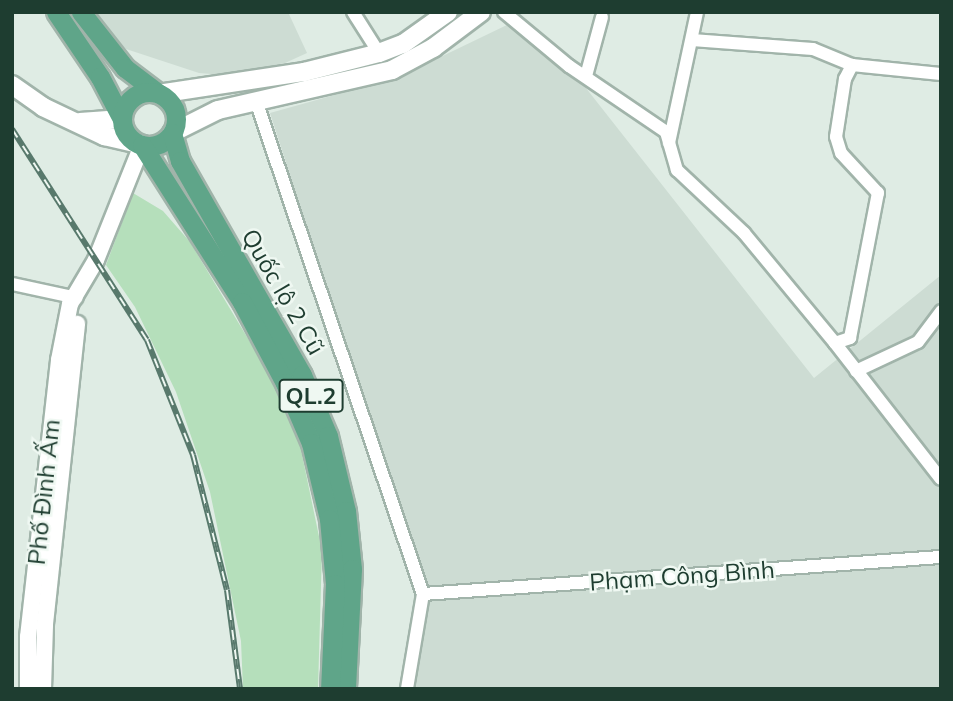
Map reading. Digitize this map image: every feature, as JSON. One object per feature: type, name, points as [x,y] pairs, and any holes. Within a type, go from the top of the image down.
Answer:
[{"type":"main road","name":"QL.2","points":[[56,12],[100,77],[122,119],[127,135],[142,145]]},
{"type":"main road","name":"QL.2","points":[[81,12],[134,77],[158,94],[174,110],[172,133]]},
{"type":"main road","points":[[76,122],[122,119],[133,96],[304,72],[379,53],[403,44],[449,12]]},
{"type":"main road","points":[[12,85],[34,102],[112,139],[142,145],[159,144],[172,133],[205,115],[392,71],[412,62],[481,12]]},
{"type":"main road","name":"Quốc lộ 2 Cũ","points":[[172,133],[183,166],[302,375],[328,436],[346,511],[352,569],[346,689]]},
{"type":"main road","name":"Quốc lộ 2 Cũ","points":[[142,145],[242,302],[285,383],[311,443],[329,519],[335,584],[330,689]]},
{"type":"street","points":[[353,12],[379,53]]},
{"type":"street","points":[[504,12],[586,76],[666,132],[677,170],[744,233],[835,343],[941,479]]},
{"type":"street","points":[[669,144],[697,12]]},
{"type":"street","points":[[586,76],[601,14]]},
{"type":"street","points":[[692,40],[813,49],[852,65],[941,75]]},
{"type":"street","points":[[835,343],[850,338],[878,193],[841,153],[836,137],[845,79],[852,65]]},
{"type":"street","points":[[256,101],[423,594],[407,689]]},
{"type":"street","name":"Phố Đình Ấm","points":[[28,689],[28,637],[59,360],[70,304],[76,298],[142,145]]},
{"type":"street","points":[[12,284],[76,298]]},
{"type":"street","name":"Phố Đình Ấm","points":[[43,689],[45,624],[81,306],[76,298]]},
{"type":"street","points":[[856,371],[918,342],[941,311]]},
{"type":"street","name":"Phạm Công Bình","points":[[423,594],[941,557]]},
{"type":"shaded area","points":[[92,12],[288,12],[307,53],[285,63],[223,75],[199,73],[126,49]]},
{"type":"shaded area","points":[[511,23],[582,83],[814,378],[941,275],[941,689],[414,689],[426,597],[270,113],[399,77]]},
{"type":"green space","points":[[133,193],[163,211],[190,242],[268,372],[300,445],[322,551],[318,689],[243,689],[241,641],[210,492],[176,392],[135,307],[106,265]]},
{"type":"railway","points":[[12,129],[147,340],[193,455],[227,590],[240,689]]}]
